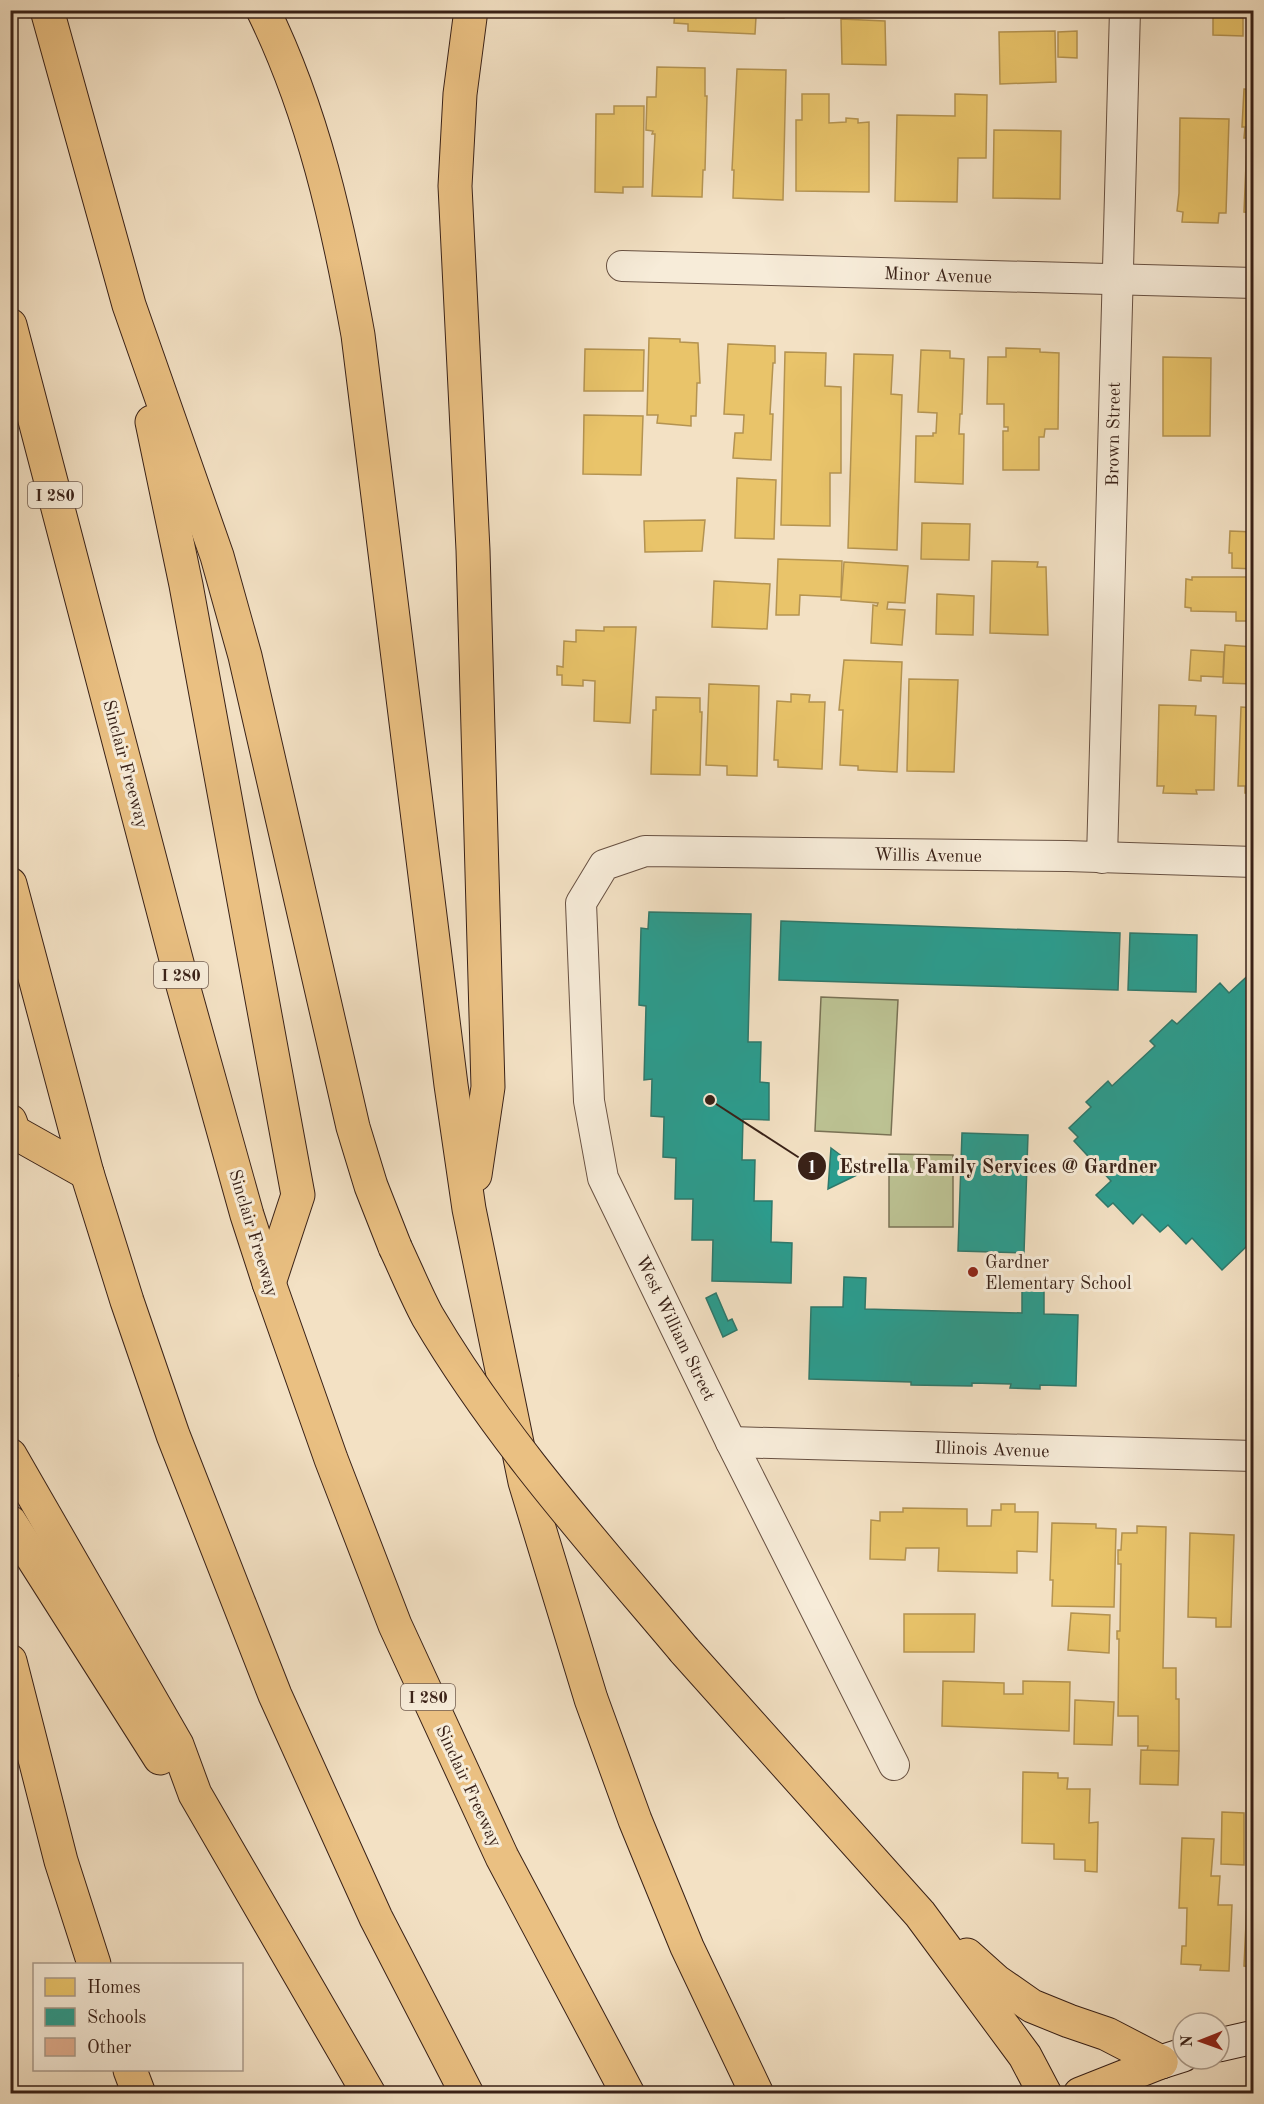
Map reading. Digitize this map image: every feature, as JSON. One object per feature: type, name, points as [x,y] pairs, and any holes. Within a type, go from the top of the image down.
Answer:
[{"type":"main road","points":[[47,10],[129,305],[217,556],[245,656],[353,1127],[371,1186],[395,1247],[427,1315],[464,1375],[508,1438],[684,1650],[920,1914],[1025,2056],[1045,2094]]},
{"type":"main road","points":[[263,10],[297,93],[324,176],[342,250],[358,335],[451,1085],[470,1209],[525,1482],[587,1689],[635,1820],[687,1947],[757,2094]]},
{"type":"main road","points":[[470,1209],[488,1087],[474,561],[455,186],[460,94],[471,10]]},
{"type":"main road","points":[[129,305],[186,585],[298,1196],[269,1284]]},
{"type":"main road","name":"Sinclair Freeway","points":[[10,325],[185,993],[247,1215],[269,1284],[331,1459],[394,1625],[502,1857],[628,2094]]},
{"type":"main road","points":[[10,884],[87,1173],[127,1301],[173,1435],[275,1695],[376,1918],[467,2094]]},
{"type":"main road","points":[[10,1121],[14,1132],[87,1173]]},
{"type":"main road","points":[[10,1455],[177,1745],[195,1794],[369,2094]]},
{"type":"main road","points":[[10,1522],[161,1760],[195,1794]]},
{"type":"main road","points":[[10,1661],[61,1861],[93,1963]]},
{"type":"main road","points":[[920,1914],[996,1981],[1032,2006],[1171,2058]]},
{"type":"main road","points":[[1231,2042],[1254,2037]]},
{"type":"main road","points":[[1080,2094],[1171,2058]]},
{"type":"main road","points":[[130,2071],[139,2094]]},
{"type":"street","name":"Brown Street","points":[[1102,858],[1125,10]]},
{"type":"street","name":"Minor Avenue","points":[[622,266],[1254,284]]},
{"type":"street","name":"Willis Avenue","points":[[604,865],[645,851],[1254,862]]},
{"type":"street","name":"West William Street","points":[[604,865],[581,903],[589,1101],[603,1178],[731,1442],[894,1765]]},
{"type":"street","name":"Illinois Avenue","points":[[731,1442],[1254,1456]]},
{"type":"green space","points":[[821,997],[898,1000],[891,1135],[815,1131]]},
{"type":"green space","points":[[889,1154],[953,1155],[953,1227],[889,1227]]},
{"type":"building: Homes","points":[[675,10],[785,10],[784,18],[756,17],[755,34],[688,31],[688,24],[674,23]]},
{"type":"building: Homes","points":[[1213,15],[1243,15],[1243,36],[1213,35]]},
{"type":"building: Homes","points":[[841,19],[885,21],[886,65],[842,64]]},
{"type":"building: Homes","points":[[1055,31],[1056,82],[1000,84],[999,32]]},
{"type":"building: Homes","points":[[1077,31],[1077,58],[1058,57],[1058,32]]},
{"type":"building: Homes","points":[[657,67],[705,68],[705,96],[707,96],[702,197],[652,196],[655,134],[652,134],[653,131],[646,130],[647,97],[656,97]]},
{"type":"building: Homes","points":[[737,69],[786,70],[783,200],[733,198],[734,170],[732,170]]},
{"type":"building: Homes","points":[[1244,89],[1254,90],[1254,138],[1244,138],[1245,127],[1242,127]]},
{"type":"building: Homes","points":[[802,94],[829,94],[829,123],[846,122],[846,118],[858,119],[858,123],[869,122],[869,192],[796,191],[796,120],[802,120]]},
{"type":"building: Homes","points":[[955,94],[987,95],[986,158],[958,158],[957,202],[895,201],[897,115],[955,116]]},
{"type":"building: Homes","points":[[614,106],[644,106],[643,187],[623,187],[623,193],[595,192],[596,114],[614,114]]},
{"type":"building: Homes","points":[[1180,118],[1229,119],[1226,213],[1219,213],[1218,223],[1182,222],[1183,212],[1177,211]]},
{"type":"building: Homes","points":[[994,130],[1061,131],[1060,199],[993,198]]},
{"type":"building: Homes","points":[[1247,141],[1254,141],[1254,213],[1244,212]]},
{"type":"building: Homes","points":[[649,338],[680,339],[680,342],[698,343],[700,383],[697,383],[696,416],[691,416],[691,426],[657,423],[658,415],[647,415]]},
{"type":"building: Homes","points":[[728,344],[775,346],[770,414],[773,414],[771,460],[733,458],[735,433],[743,433],[744,415],[724,414]]},
{"type":"building: Homes","points":[[1006,348],[1040,349],[1040,352],[1059,353],[1058,429],[1045,429],[1044,437],[1039,437],[1039,470],[1003,470],[1003,431],[1008,431],[1008,427],[1004,427],[1004,404],[987,404],[988,357],[1006,357]]},
{"type":"building: Homes","points":[[585,349],[644,350],[643,391],[584,391]]},
{"type":"building: Homes","points":[[921,350],[950,351],[950,358],[964,359],[959,434],[964,434],[963,484],[915,482],[916,436],[933,436],[933,433],[936,433],[937,413],[918,412]]},
{"type":"building: Homes","points":[[785,352],[826,353],[825,386],[841,387],[841,473],[830,473],[830,526],[781,525]]},
{"type":"building: Homes","points":[[854,354],[893,355],[891,394],[902,395],[897,550],[848,548]]},
{"type":"building: Homes","points":[[1163,357],[1211,358],[1210,436],[1163,436]]},
{"type":"building: Homes","points":[[1251,366],[1254,366],[1254,442],[1248,442]]},
{"type":"building: Homes","points":[[584,415],[643,416],[641,475],[583,474]]},
{"type":"building: Homes","points":[[737,478],[776,480],[774,539],[735,538]]},
{"type":"building: Homes","points":[[705,520],[702,551],[645,552],[644,521]]},
{"type":"building: Homes","points":[[922,523],[970,524],[969,560],[921,559]]},
{"type":"building: Homes","points":[[1230,531],[1254,532],[1254,569],[1232,568],[1232,553],[1229,553]]},
{"type":"building: Homes","points":[[778,559],[842,561],[841,597],[800,595],[799,615],[776,615]]},
{"type":"building: Homes","points":[[992,561],[1038,562],[1037,567],[1046,567],[1048,635],[990,633]]},
{"type":"building: Homes","points":[[844,562],[908,566],[905,603],[888,602],[887,609],[905,610],[902,645],[871,643],[873,605],[877,606],[878,603],[841,600]]},
{"type":"building: Homes","points":[[1192,577],[1254,577],[1254,621],[1236,621],[1236,612],[1191,611],[1191,608],[1185,607],[1186,579],[1192,580]]},
{"type":"building: Homes","points":[[714,581],[770,584],[767,629],[712,627]]},
{"type":"building: Homes","points":[[937,594],[974,596],[973,635],[936,634]]},
{"type":"building: Homes","points":[[604,627],[636,627],[630,723],[594,721],[595,681],[583,680],[583,686],[562,685],[562,675],[557,675],[557,666],[563,667],[564,641],[576,642],[576,630],[604,631]]},
{"type":"building: Homes","points":[[1225,645],[1254,647],[1254,684],[1223,683]]},
{"type":"building: Homes","points":[[1191,650],[1224,652],[1223,677],[1201,676],[1201,681],[1189,680]]},
{"type":"building: Homes","points":[[844,660],[902,662],[897,772],[858,770],[858,766],[840,765],[843,710],[839,710]]},
{"type":"building: Homes","points":[[909,679],[958,680],[954,772],[907,771]]},
{"type":"building: Homes","points":[[709,684],[759,686],[757,776],[727,775],[727,766],[706,765]]},
{"type":"building: Homes","points":[[791,694],[810,695],[809,702],[825,702],[822,769],[778,767],[778,760],[774,760],[777,701],[791,702]]},
{"type":"building: Homes","points":[[656,697],[700,698],[700,712],[702,712],[700,775],[651,774],[653,710],[656,710]]},
{"type":"building: Homes","points":[[1159,705],[1196,706],[1195,715],[1216,716],[1214,790],[1196,790],[1197,794],[1163,793],[1164,786],[1157,786]]},
{"type":"building: Homes","points":[[1241,707],[1254,708],[1254,793],[1245,793],[1245,786],[1238,786]]},
{"type":"building: Homes","points":[[1001,1504],[1015,1504],[1015,1512],[1038,1512],[1037,1552],[1017,1551],[1017,1573],[938,1571],[939,1548],[906,1548],[905,1560],[870,1559],[871,1520],[880,1521],[880,1512],[903,1512],[903,1508],[967,1509],[967,1526],[991,1526],[992,1510],[1001,1510]]},
{"type":"building: Homes","points":[[1052,1523],[1096,1524],[1096,1528],[1116,1529],[1114,1607],[1052,1606],[1053,1580],[1050,1580]]},
{"type":"building: Homes","points":[[1137,1526],[1166,1527],[1163,1668],[1176,1668],[1176,1699],[1179,1699],[1179,1751],[1147,1751],[1148,1746],[1138,1746],[1138,1716],[1118,1716],[1119,1639],[1117,1639],[1117,1631],[1120,1631],[1121,1564],[1118,1564],[1118,1550],[1121,1550],[1122,1533],[1137,1533]]},
{"type":"building: Homes","points":[[1190,1533],[1234,1535],[1231,1627],[1216,1627],[1216,1618],[1188,1617]]},
{"type":"building: Homes","points":[[1071,1613],[1110,1615],[1109,1653],[1068,1650]]},
{"type":"building: Homes","points":[[904,1614],[975,1614],[974,1652],[904,1652]]},
{"type":"building: Homes","points":[[943,1681],[1004,1683],[1004,1694],[1023,1694],[1023,1681],[1070,1682],[1069,1731],[942,1726]]},
{"type":"building: Homes","points":[[1075,1700],[1114,1702],[1112,1745],[1074,1744]]},
{"type":"building: Homes","points":[[1141,1750],[1179,1751],[1178,1785],[1140,1784]]},
{"type":"building: Homes","points":[[1023,1772],[1058,1773],[1058,1778],[1068,1778],[1067,1789],[1090,1789],[1089,1823],[1098,1822],[1097,1872],[1085,1871],[1085,1860],[1054,1859],[1054,1844],[1022,1843]]},
{"type":"building: Homes","points":[[1222,1812],[1244,1813],[1244,1865],[1221,1864]]},
{"type":"building: Homes","points":[[1182,1838],[1214,1839],[1211,1876],[1220,1876],[1218,1905],[1232,1905],[1229,1971],[1200,1970],[1201,1965],[1181,1964],[1182,1946],[1186,1946],[1187,1908],[1179,1908]]},
{"type":"building: Homes","points":[[1248,1881],[1254,1881],[1254,1967],[1244,1966]]},
{"type":"building: Schools","points":[[649,912],[751,914],[748,1042],[761,1042],[760,1082],[769,1083],[769,1120],[743,1119],[742,1160],[755,1160],[754,1201],[772,1201],[771,1242],[792,1243],[791,1283],[712,1281],[713,1240],[692,1240],[693,1199],[675,1199],[676,1158],[663,1157],[664,1117],[651,1116],[652,1079],[644,1080],[646,1006],[639,1005],[641,928],[648,929]]},
{"type":"building: Schools","points":[[781,921],[1120,933],[1118,990],[779,980]]},
{"type":"building: Schools","points":[[1130,933],[1197,935],[1196,992],[1128,990]]},
{"type":"building: Schools","points":[[1254,970],[1254,1255],[1246,1247],[1222,1270],[1192,1238],[1186,1244],[1168,1225],[1160,1232],[1142,1214],[1133,1224],[1113,1203],[1108,1207],[1096,1195],[1111,1181],[1074,1141],[1078,1137],[1069,1128],[1091,1107],[1086,1102],[1108,1081],[1112,1086],[1155,1046],[1150,1041],[1172,1020],[1177,1024],[1220,983],[1229,993]]},
{"type":"building: Schools","points":[[962,1133],[1028,1135],[1024,1253],[958,1251]]},
{"type":"building: Schools","points":[[831,1148],[863,1172],[828,1189]]},
{"type":"building: Schools","points":[[844,1277],[866,1278],[865,1309],[1022,1313],[1022,1283],[1044,1284],[1044,1314],[1078,1315],[1076,1386],[1040,1385],[1040,1389],[1010,1388],[1011,1384],[911,1385],[911,1382],[809,1379],[811,1307],[843,1307]]},
{"type":"building: Schools","points":[[716,1293],[728,1321],[732,1319],[737,1330],[723,1337],[706,1298]]},
{"type":"building: Other","points":[[10,1365],[16,1366],[18,1376],[10,1380]]},
{"type":"place","name":"Estrella Family Services @ Gardner","points":[[710,1100]]},
{"type":"place","name":"Gardner Elementary School","points":[[973,1272]]}]
